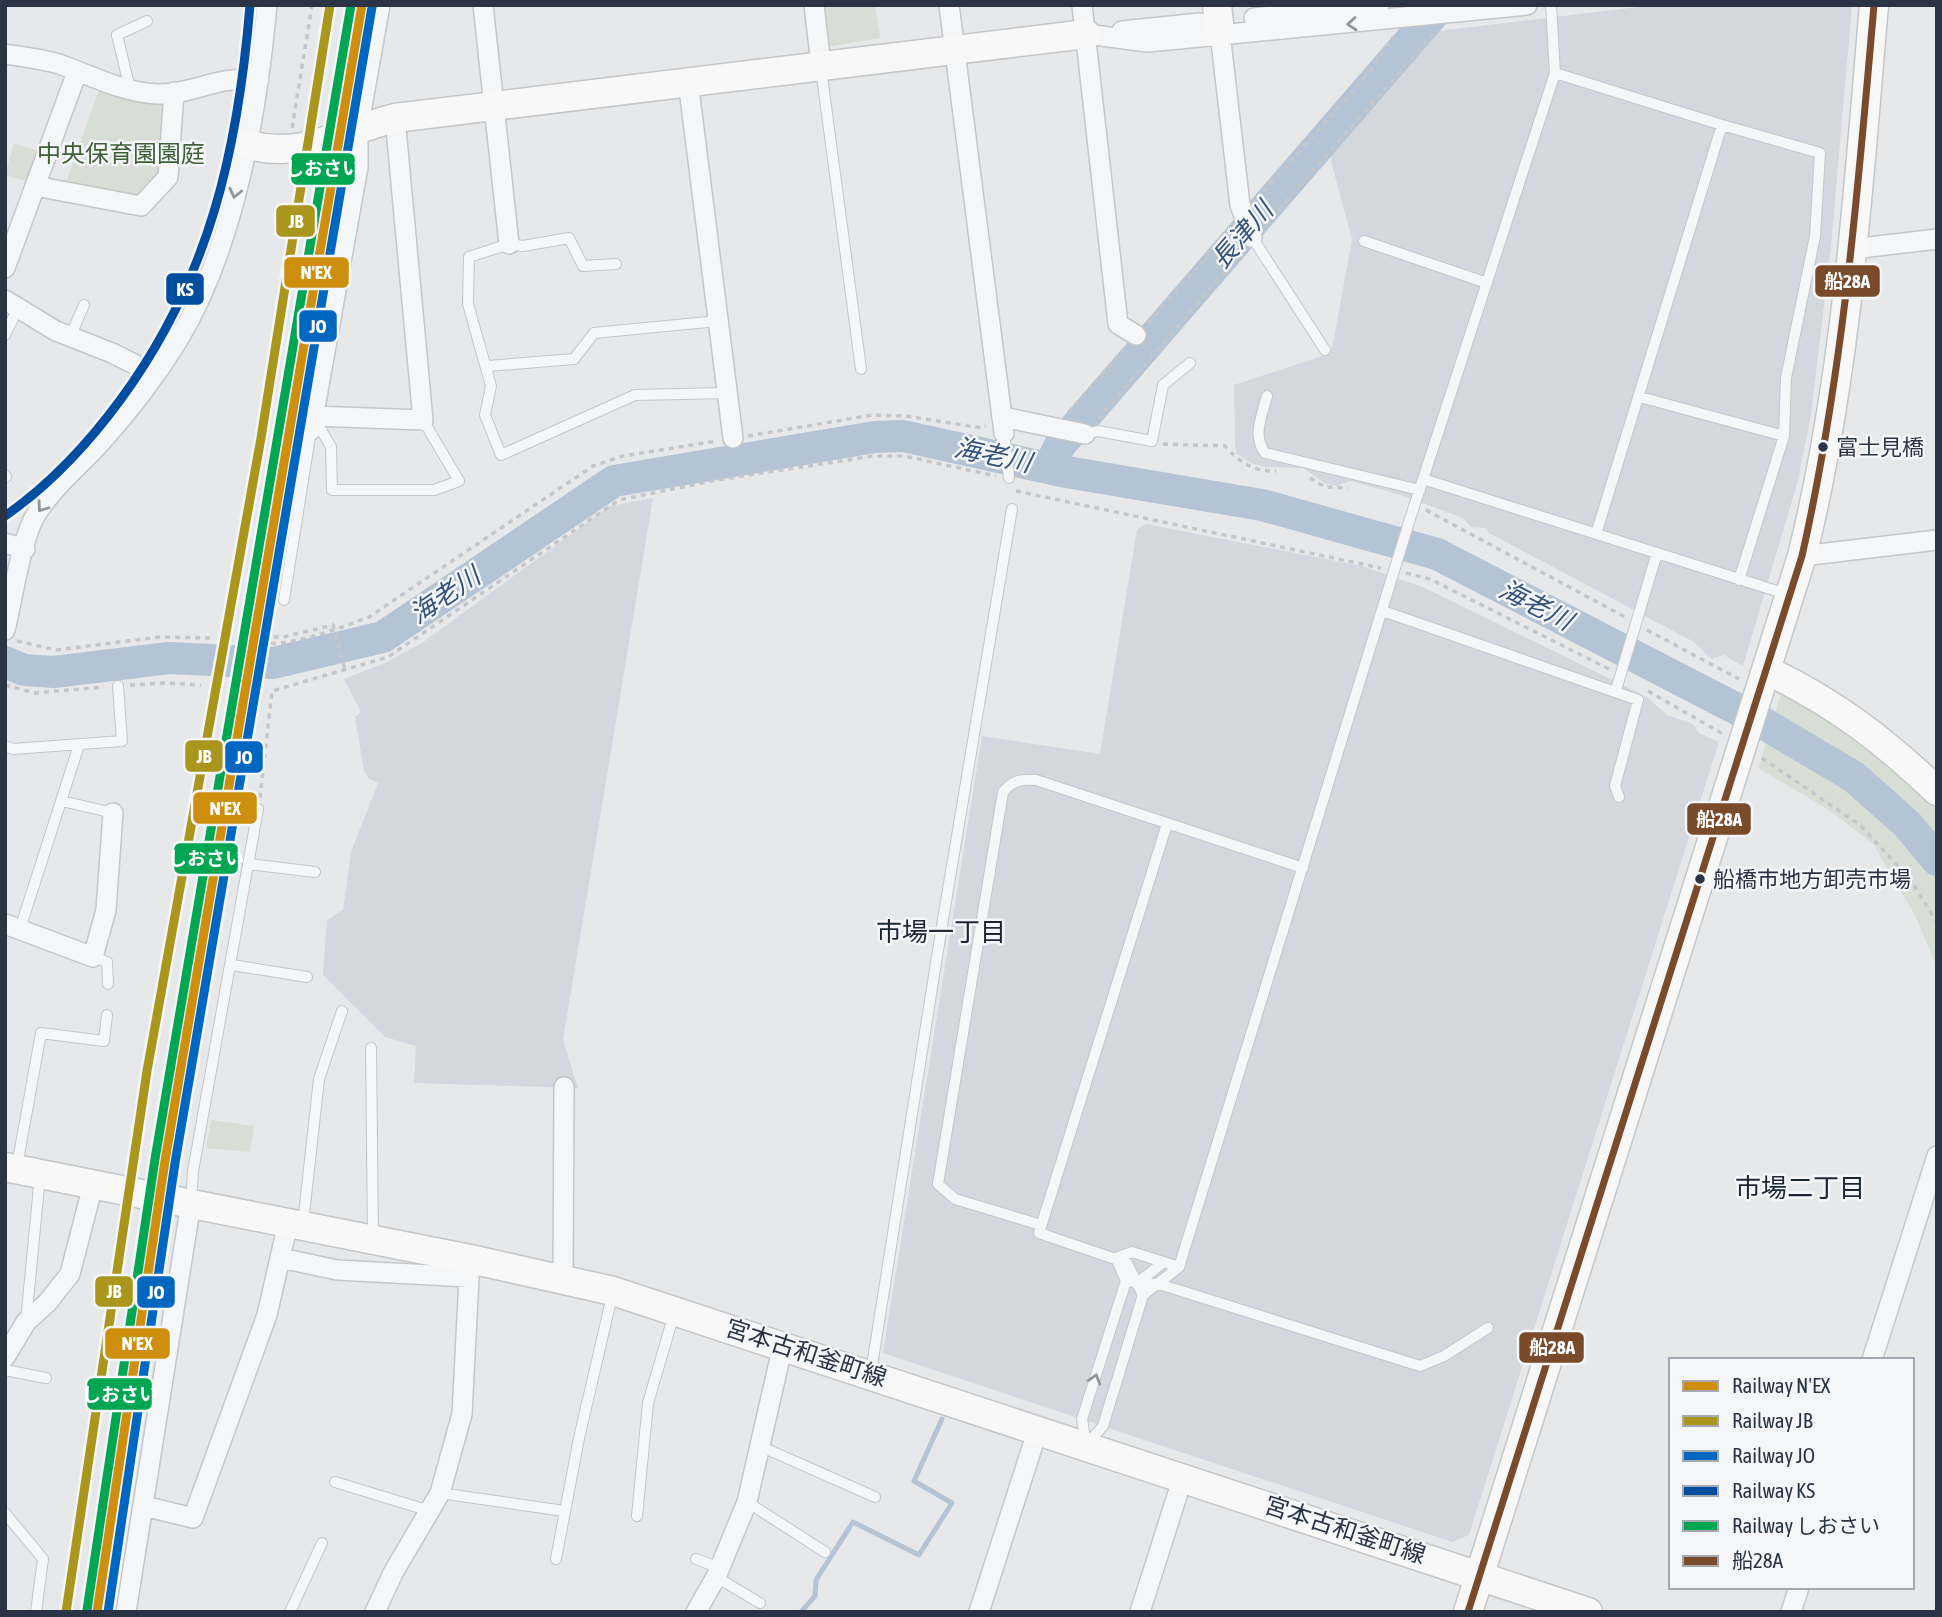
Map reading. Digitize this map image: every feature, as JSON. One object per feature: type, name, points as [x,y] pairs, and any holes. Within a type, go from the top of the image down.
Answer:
[{"type":"street","points":[[5,630],[36,513],[103,439],[155,374],[187,325],[207,284],[226,233],[246,144],[259,80],[267,5]]},
{"type":"street","points":[[380,5],[358,129],[358,167],[312,423],[424,420],[395,118]]},
{"type":"street","points":[[483,5],[509,244]]},
{"type":"street","points":[[814,5],[821,65]]},
{"type":"street","points":[[949,5],[1003,425],[1056,426],[1060,431],[1083,434]]},
{"type":"street","points":[[1082,5],[1118,324],[1136,335]]},
{"type":"street","points":[[246,144],[270,151],[289,150],[395,118],[956,48],[1379,5]]},
{"type":"street","points":[[1218,20],[1420,17],[1527,5]]},
{"type":"street","points":[[1468,1612],[1802,556],[1832,420],[1853,249],[1874,5]]},
{"type":"street","points":[[1218,20],[1240,205],[1248,229]]},
{"type":"street","points":[[5,54],[58,64],[130,89],[150,93],[174,92],[214,81],[240,78],[259,80]]},
{"type":"street","points":[[5,268],[78,72]]},
{"type":"street","points":[[688,82],[733,438]]},
{"type":"street","points":[[35,186],[141,206],[168,177],[174,92]]},
{"type":"street","points":[[1853,249],[1937,239]]},
{"type":"street","points":[[12,304],[70,337],[155,374]]},
{"type":"street","points":[[1802,556],[1937,540]]},
{"type":"street","points":[[5,542],[25,549]]},
{"type":"street","points":[[1761,686],[1796,684],[1879,737],[1937,791]]},
{"type":"street","points":[[13,926],[93,957],[106,910],[113,813]]},
{"type":"street","points":[[563,1279],[564,1087]]},
{"type":"street","points":[[1873,1358],[1937,1156]]},
{"type":"street","name":"宮本古和釜町線","points":[[20,1171],[373,1240],[470,1268],[563,1279],[613,1292],[783,1345],[1588,1612]]},
{"type":"street","points":[[5,1357],[26,1322],[47,1303],[71,1274],[93,1185]]},
{"type":"street","points":[[126,1612],[191,1203]]},
{"type":"street","points":[[144,1506],[192,1518],[267,1315],[281,1258],[295,1224]]},
{"type":"street","points":[[281,1258],[337,1270],[470,1268],[462,1415],[440,1493],[393,1573],[375,1612]]},
{"type":"street","points":[[696,1612],[718,1572],[747,1503],[762,1447],[783,1345]]},
{"type":"street","points":[[979,1612],[1038,1429]]},
{"type":"street","points":[[1140,1612],[1183,1477]]},
{"type":"street","points":[[1791,1612],[1798,1589]]},
{"type":"lane","points":[[1086,1445],[1102,1426],[1143,1295],[1179,1267],[1410,519],[1555,74],[1551,5]]},
{"type":"lane","points":[[130,89],[117,35],[147,21]]},
{"type":"lane","points":[[821,65],[861,369]]},
{"type":"lane","points":[[1555,74],[1820,153],[1815,236],[1786,378],[1784,436],[1739,580]]},
{"type":"lane","points":[[1596,534],[1722,125]]},
{"type":"lane","points":[[1248,229],[1325,350]]},
{"type":"lane","points":[[616,264],[583,266],[569,238],[523,246],[509,244],[470,257],[468,304],[488,366],[491,386],[485,415],[501,455],[635,395],[727,394]]},
{"type":"lane","points":[[1364,241],[1487,283]]},
{"type":"lane","points":[[5,335],[12,304]]},
{"type":"lane","points":[[70,337],[84,305]]},
{"type":"lane","points":[[488,366],[575,359],[594,333],[718,321]]},
{"type":"lane","points":[[1083,434],[1098,431],[1152,441],[1163,385],[1191,363]]},
{"type":"lane","points":[[1267,396],[1258,433],[1258,444],[1265,453],[1420,490]]},
{"type":"lane","points":[[1640,397],[1784,436]]},
{"type":"lane","points":[[312,423],[331,447],[332,490],[434,489],[459,481],[424,420]]},
{"type":"lane","points":[[284,600],[312,423]]},
{"type":"lane","points":[[1003,425],[1009,478]]},
{"type":"lane","points":[[1423,479],[1789,595]]},
{"type":"lane","points":[[871,1375],[945,906],[1012,509]]},
{"type":"lane","points":[[1616,690],[1657,554]]},
{"type":"lane","points":[[1383,611],[1616,690],[1638,700],[1615,786],[1619,797]]},
{"type":"lane","points":[[5,746],[13,749],[122,741],[118,686]]},
{"type":"lane","points":[[13,926],[62,801],[79,745]]},
{"type":"lane","points":[[1041,1226],[955,1199],[938,1184],[1000,803],[1010,785],[1021,779],[1036,780],[1304,868]]},
{"type":"lane","points":[[62,801],[113,813]]},
{"type":"lane","points":[[191,1203],[193,1171],[258,809]]},
{"type":"lane","points":[[1143,1295],[1127,1263],[1039,1233],[1167,824]]},
{"type":"lane","points":[[249,864],[315,872]]},
{"type":"lane","points":[[93,957],[107,962],[108,984]]},
{"type":"lane","points":[[232,965],[307,977]]},
{"type":"lane","points":[[295,1224],[319,1079],[342,1011]]},
{"type":"lane","points":[[26,1322],[20,1171],[41,1033],[104,1041],[107,1015]]},
{"type":"lane","points":[[371,1048],[373,1240]]},
{"type":"lane","points":[[1116,1258],[1132,1252],[1179,1267]]},
{"type":"lane","points":[[1086,1445],[1082,1419],[1126,1281],[1116,1258]]},
{"type":"lane","points":[[1121,1295],[1164,1262]]},
{"type":"lane","points":[[1126,1281],[1159,1284],[1420,1366],[1444,1356],[1488,1328]]},
{"type":"lane","points":[[556,1559],[564,1511],[613,1292]]},
{"type":"lane","points":[[637,1516],[648,1403],[676,1310]]},
{"type":"lane","points":[[5,1370],[46,1378]]},
{"type":"lane","points":[[762,1447],[875,1497]]},
{"type":"lane","points":[[335,1482],[430,1511]]},
{"type":"lane","points":[[440,1493],[564,1511]]},
{"type":"lane","points":[[747,1503],[825,1552]]},
{"type":"lane","points":[[5,1513],[43,1559],[36,1612]]},
{"type":"lane","points":[[290,1612],[322,1543]]},
{"type":"lane","points":[[696,1559],[760,1603]]},
{"type":"path","points":[[289,150],[312,5]]},
{"type":"path","points":[[261,643],[275,645],[335,631],[369,617],[593,466],[623,456],[872,415],[906,416],[982,428],[1003,425]]},
{"type":"path","points":[[1158,447],[1167,443],[1225,446],[1237,460],[1251,467],[1279,471]]},
{"type":"path","points":[[258,809],[272,691],[388,657],[619,500],[717,480],[873,456],[904,456],[1009,478]]},
{"type":"path","points":[[1306,474],[1325,488],[1357,487]]},
{"type":"path","points":[[1415,505],[1453,522],[1635,627],[1761,686]]},
{"type":"path","points":[[335,631],[345,670]]},
{"type":"path","points":[[5,637],[32,646],[56,649],[160,636],[211,638]]},
{"type":"path","points":[[5,685],[35,693],[166,683],[201,685]]},
{"type":"path","points":[[1744,740],[1860,825],[1910,879],[1937,922]]},
{"type":"shaded area","points":[[1655,5],[1852,5],[1831,246],[1811,415],[1797,484],[1743,666],[1724,655],[1711,659],[1694,642],[1489,533],[1486,528],[1471,527],[1463,518],[1398,494],[1350,481],[1336,486],[1325,483],[1303,468],[1253,464],[1237,454],[1235,445],[1234,385],[1323,356],[1332,349],[1352,240],[1330,157],[1438,31]]},
{"type":"shaded area","points":[[653,498],[563,1040],[578,1088],[414,1083],[416,1046],[385,1037],[323,975],[327,920],[343,910],[351,852],[378,783],[369,779],[364,771],[355,717],[361,712],[344,679],[385,663],[422,643],[610,506]]},
{"type":"shaded area","name":"船橋市地方卸売市場","points":[[1146,524],[1362,566],[1425,588],[1647,697],[1667,715],[1693,724],[1699,733],[1719,742],[1469,1535],[1452,1542],[883,1353],[982,736],[1100,754],[1137,530]]},
{"type":"green space","points":[[819,5],[875,5],[880,38],[826,47]]},
{"type":"green space","name":"中央保育園園庭","points":[[100,87],[169,100],[162,178],[141,201],[65,186]]},
{"type":"green space","points":[[14,143],[44,153],[34,183],[5,175]]},
{"type":"green space","points":[[1783,688],[1828,714],[1937,802],[1937,967],[1914,913],[1873,844],[1829,810],[1758,768]]},
{"type":"green space","points":[[211,1120],[254,1126],[250,1152],[206,1148]]},
{"type":"waterway","name":"長津川","points":[[1049,468],[1060,445],[1441,5]]},
{"type":"waterway","name":"海老川","points":[[5,662],[24,670],[54,672],[169,658],[273,663],[383,637],[614,481],[875,437],[903,436],[1061,471],[1262,505],[1437,554],[1758,720],[1854,777],[1907,824],[1937,860]]},
{"type":"waterway","points":[[801,1612],[815,1596],[816,1580],[853,1522],[919,1555],[952,1503],[914,1481],[942,1419]]},
{"type":"rail line","name":"KS","points":[[5,516],[53,477],[95,432],[151,354],[177,307],[214,212],[227,162],[245,59],[250,5]]},
{"type":"rail line","name":"JB","points":[[66,1612],[147,1071],[261,438],[330,5]]},
{"type":"rail line","name":"しおさい","points":[[87,1610],[155,1159],[351,5]]},
{"type":"rail line","name":"N'EX","points":[[97,1612],[165,1161],[362,5]]},
{"type":"rail line","name":"JO","points":[[108,1612],[175,1163],[372,7]]},
{"type":"transit line","name":"船28A","points":[[1468,1612],[1802,556],[1839,350],[1874,5]]},
{"type":"place","name":"富士見橋","points":[[1823,447]]},
{"type":"place","name":"船橋市地方卸売市場","points":[[1700,879]]},
{"type":"district","name":"市場一丁目","points":[[941,932]]},
{"type":"district","name":"市場二丁目","points":[[1800,1188]]}]
